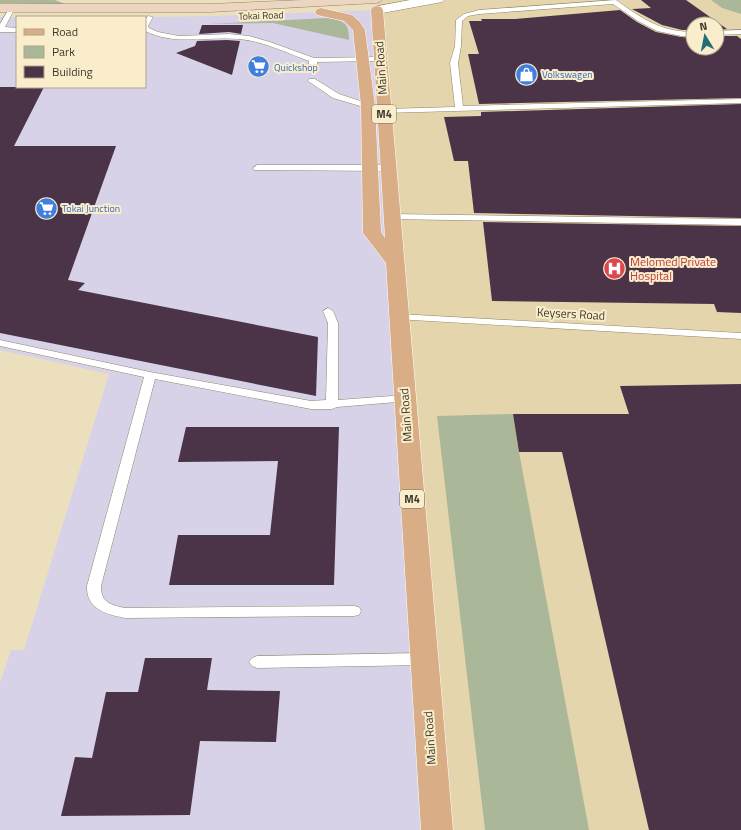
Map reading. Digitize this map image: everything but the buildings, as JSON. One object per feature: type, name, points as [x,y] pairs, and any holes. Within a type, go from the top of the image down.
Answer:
[{"type":"main road","name":"Tokai Road","points":[[7,14],[152,9],[251,3],[376,3]]},
{"type":"main road","name":"Tokai Road","points":[[147,17],[321,12],[376,3]]},
{"type":"main road","name":"Main Road","points":[[376,3],[384,111],[379,168],[392,217],[437,830]]},
{"type":"main road","points":[[321,12],[346,16],[356,23],[359,30],[368,106],[379,168],[372,233],[395,262]]},
{"type":"street","points":[[376,3],[438,0]]},
{"type":"lane","points":[[459,109],[454,63],[458,46],[460,20],[462,17],[479,12],[613,1],[638,19],[654,28],[674,33],[685,34]]},
{"type":"lane","points":[[7,14],[0,30],[16,30]]},
{"type":"lane","points":[[146,28],[161,34],[178,37],[248,38],[313,64],[380,60]]},
{"type":"lane","points":[[725,33],[741,32]]},
{"type":"lane","points":[[312,81],[336,96],[384,111],[741,101]]},
{"type":"lane","points":[[257,168],[379,168]]},
{"type":"lane","points":[[392,217],[741,222]]},
{"type":"lane","points":[[328,311],[333,323],[332,405]]},
{"type":"lane","name":"Keysers Road","points":[[399,317],[741,336]]},
{"type":"lane","points":[[0,343],[311,405],[332,405],[405,399]]},
{"type":"lane","points":[[150,374],[93,590],[98,602],[103,607],[125,613],[354,611]]},
{"type":"lane","points":[[257,662],[424,659]]},
{"type":"shaded area","points":[[376,0],[711,0],[722,8],[741,14],[741,830],[437,830]]},
{"type":"shaded area","points":[[377,10],[437,830],[0,830],[0,683],[11,650],[24,650],[109,374],[0,350],[0,17],[16,17],[16,88],[146,88],[146,17]]},
{"type":"green space","points":[[0,0],[55,0],[65,4],[0,3]]},
{"type":"green space","points":[[711,0],[741,0],[741,14],[722,8]]},
{"type":"green space","points":[[327,18],[338,20],[347,26],[349,40],[273,23],[209,24]]},
{"type":"green space","points":[[513,414],[589,830],[485,830],[437,416]]},
{"type":"place","name":"Quickshop","points":[[259,67]]},
{"type":"place","name":"Volkswagen","points":[[527,74]]},
{"type":"place","name":"Tokai Junction","points":[[47,208]]},
{"type":"place","name":"Melomed Private Hospital","points":[[615,269]]}]
